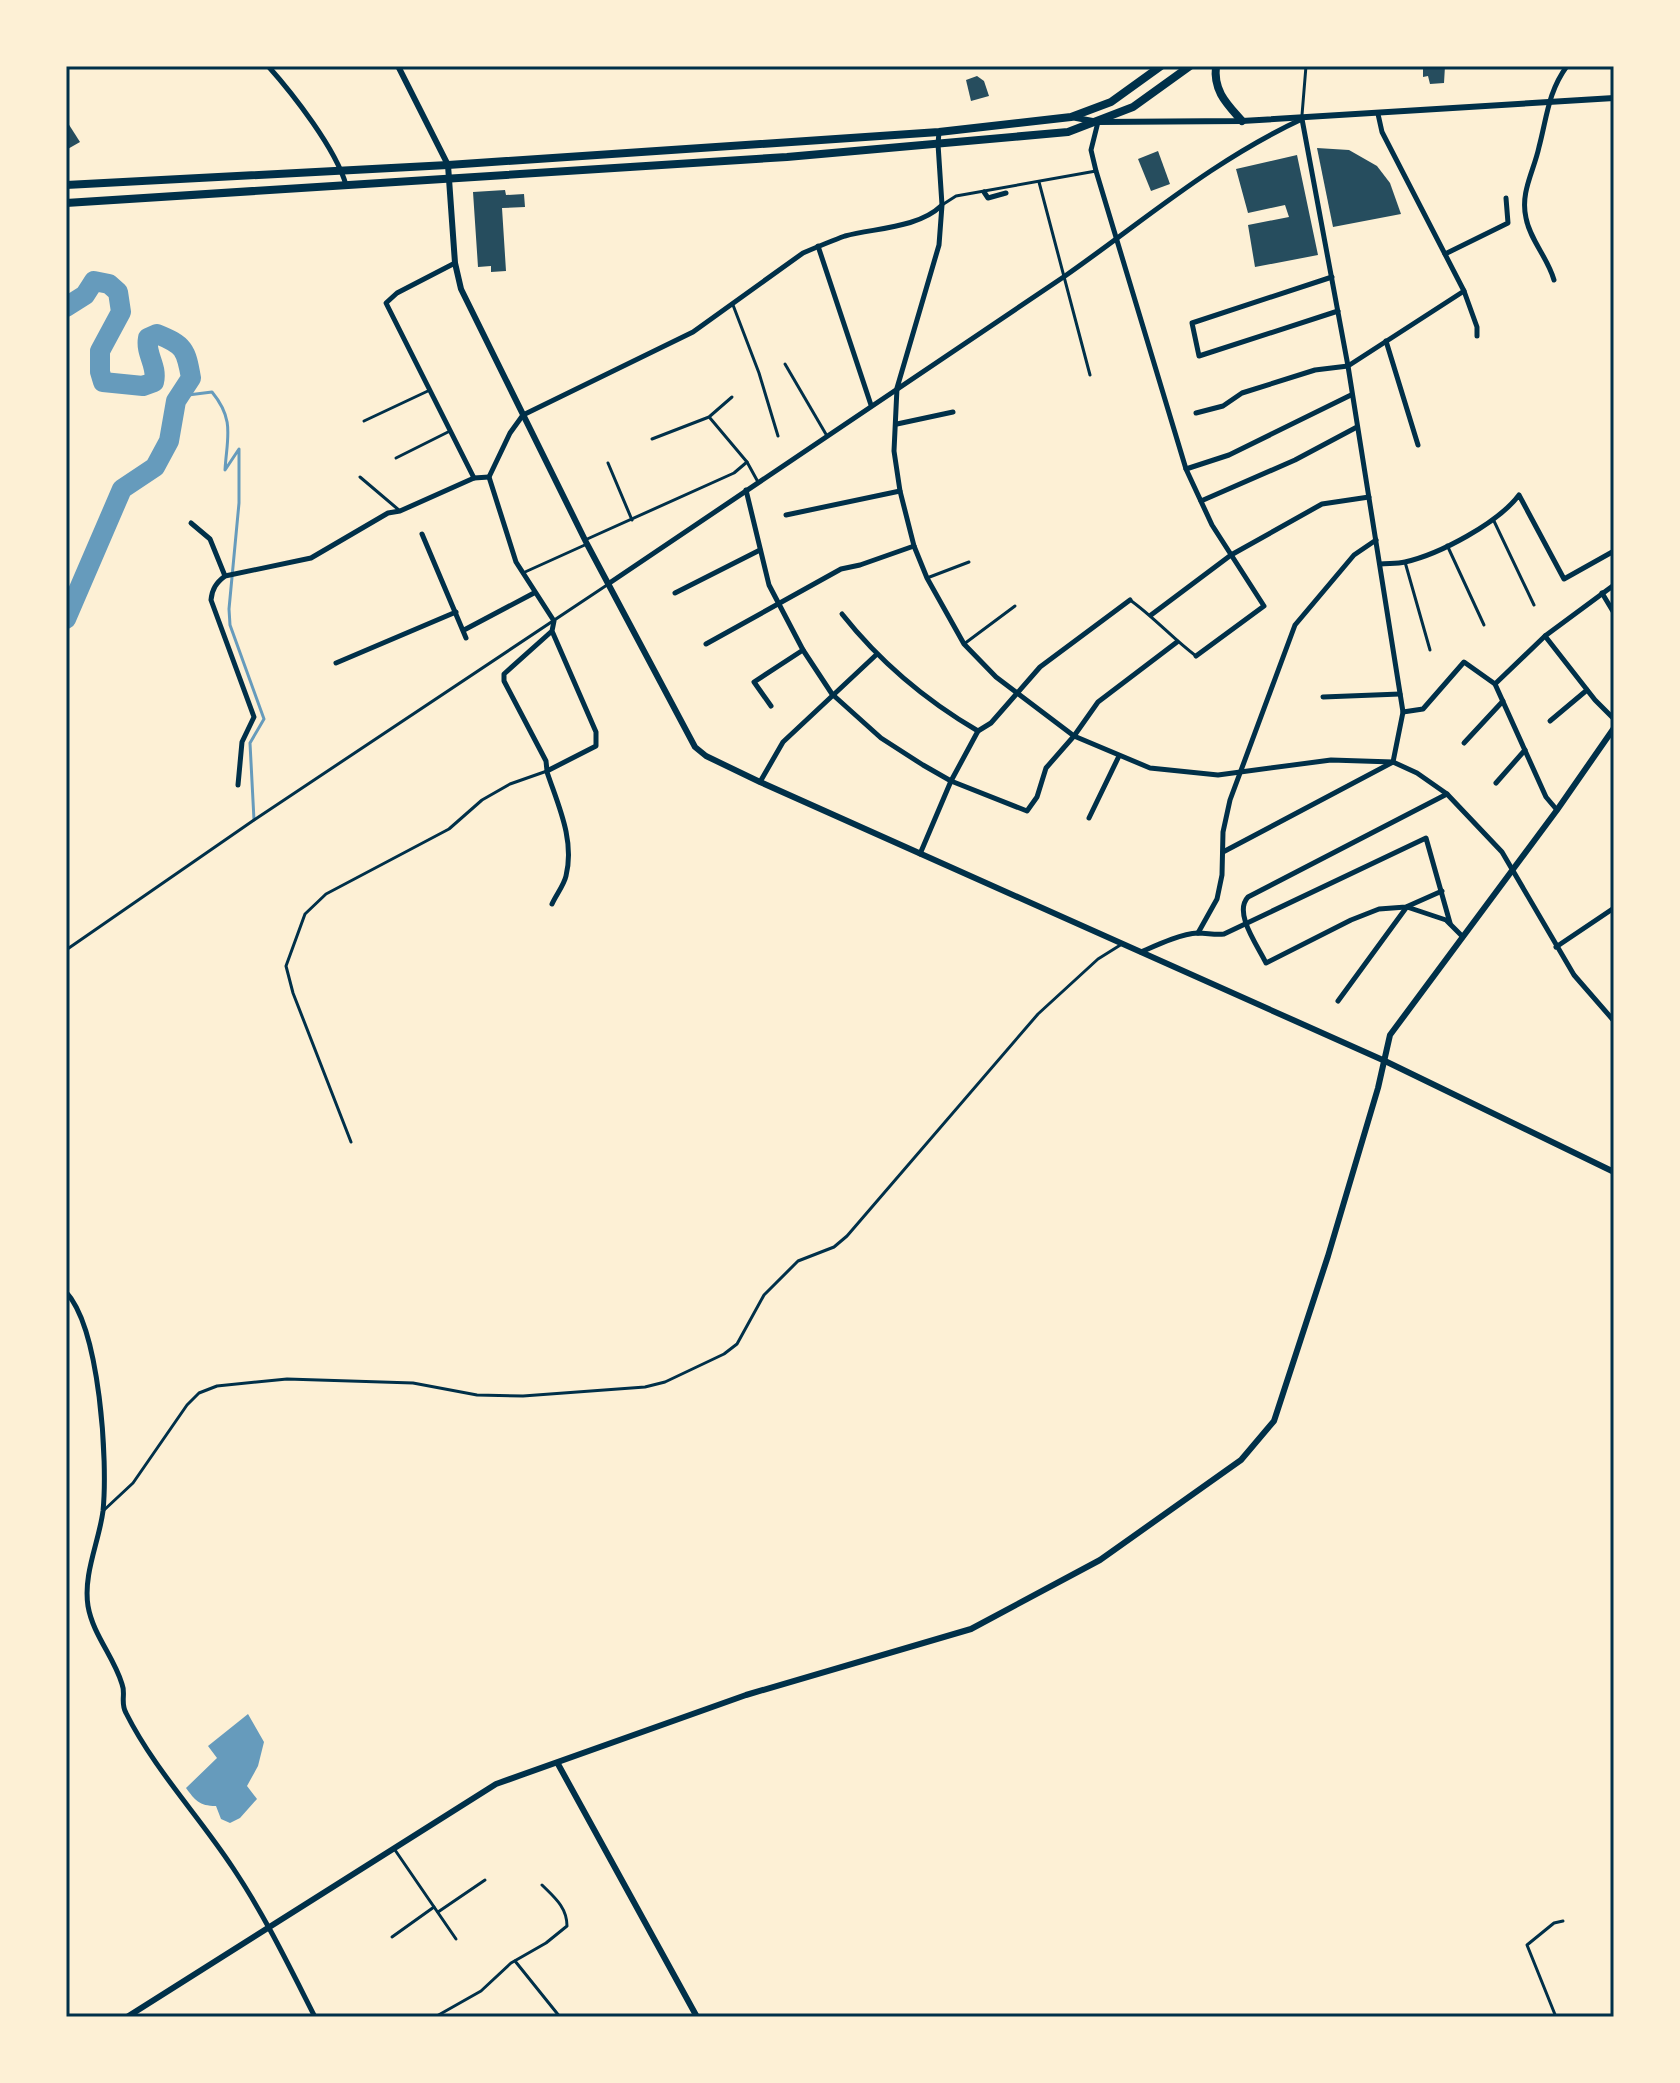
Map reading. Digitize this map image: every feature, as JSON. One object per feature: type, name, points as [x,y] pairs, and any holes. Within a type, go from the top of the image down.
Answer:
[{"type":"main road","points":[[66,185],[448,165],[939,132],[1071,117],[1111,102],[1161,66]]},
{"type":"main road","points":[[66,203],[450,180],[1068,132],[1133,107],[1190,66]]},
{"type":"main road","points":[[1216,66],[1216,86],[1220,95],[1242,121]]},
{"type":"street","points":[[268,66],[342,170],[346,185]]},
{"type":"street","points":[[398,66],[448,165],[455,263],[461,289],[586,542],[695,747],[706,756],[760,782],[920,855],[1385,1061],[1614,1172]]},
{"type":"street","points":[[1554,280],[1526,220],[1524,201],[1547,103],[1567,66]]},
{"type":"street","points":[[1071,117],[1098,122],[1302,119],[1614,98]]},
{"type":"street","points":[[1378,114],[1382,132],[1464,291],[1477,327],[1477,336]]},
{"type":"street","points":[[608,584],[1065,276],[1193,181],[1254,141],[1302,119]]},
{"type":"street","points":[[1302,119],[1348,366],[1403,712],[1393,762]]},
{"type":"street","points":[[1098,122],[1091,150],[1096,171],[1186,469],[1231,555],[1264,606],[1196,656]]},
{"type":"street","points":[[939,132],[942,205],[939,245],[897,388],[894,451],[914,546],[927,578],[964,644],[1016,694],[1074,736],[1150,768],[1218,775],[1331,760],[1393,762],[1417,773],[1447,794],[1489,836],[1513,868],[1556,947],[1584,989],[1614,1021]]},
{"type":"street","points":[[984,192],[988,198],[1006,193]]},
{"type":"street","points":[[1445,254],[1508,223],[1506,198]]},
{"type":"street","points":[[547,771],[596,746],[596,732],[552,631],[554,621],[516,562],[489,477],[510,433],[523,415],[693,332],[803,253],[844,237],[927,216],[942,205]]},
{"type":"street","points":[[818,246],[871,405]]},
{"type":"street","points":[[455,263],[397,293],[386,303],[474,478]]},
{"type":"street","points":[[1332,277],[1192,323],[1199,356],[1338,311]]},
{"type":"street","points":[[1196,413],[1223,406],[1242,393],[1315,370],[1348,366],[1464,291]]},
{"type":"street","points":[[1386,341],[1418,445]]},
{"type":"street","points":[[1186,469],[1229,455],[1351,395]]},
{"type":"street","points":[[897,424],[953,412]]},
{"type":"street","points":[[1201,501],[1295,460],[1357,427]]},
{"type":"street","points":[[238,785],[242,742],[254,717],[211,600],[211,592],[225,576],[311,558],[388,513],[400,511],[474,478],[489,477]]},
{"type":"street","points":[[746,490],[769,585],[803,650],[832,694],[881,738],[951,781],[1027,811],[1037,797],[1046,768],[1098,702],[1177,642]]},
{"type":"street","points":[[786,515],[900,491]]},
{"type":"street","points":[[1380,564],[1405,562],[1447,545],[1509,509],[1519,495],[1564,579],[1614,551]]},
{"type":"street","points":[[1151,615],[1231,555],[1322,504],[1369,497]]},
{"type":"street","points":[[191,523],[210,539],[225,576]]},
{"type":"street","points":[[422,534],[466,638]]},
{"type":"street","points":[[1198,933],[1217,899],[1222,875],[1223,832],[1239,772],[1295,625],[1354,555],[1376,540]]},
{"type":"street","points":[[706,644],[841,569],[875,561],[914,546]]},
{"type":"street","points":[[675,593],[760,550]]},
{"type":"street","points":[[1495,684],[1545,636],[1614,585]]},
{"type":"street","points":[[464,630],[534,593]]},
{"type":"street","points":[[1602,593],[1614,613]]},
{"type":"street","points":[[920,855],[951,781],[978,731],[991,723],[1040,667],[1130,600]]},
{"type":"street","points":[[336,663],[456,612]]},
{"type":"street","points":[[842,614],[876,655],[946,712],[978,731]]},
{"type":"street","points":[[552,631],[504,674],[504,681],[546,761],[563,815],[568,847],[566,876],[552,904]]},
{"type":"street","points":[[1545,636],[1614,719]]},
{"type":"street","points":[[771,706],[754,682],[803,650]]},
{"type":"street","points":[[760,782],[783,742],[876,655]]},
{"type":"street","points":[[1403,712],[1423,709],[1464,662],[1495,684],[1546,797],[1557,810]]},
{"type":"street","points":[[1550,721],[1587,690]]},
{"type":"street","points":[[1323,697],[1400,694]]},
{"type":"street","points":[[1464,743],[1503,701]]},
{"type":"street","points":[[127,2017],[496,1784],[746,1695],[971,1629],[1100,1560],[1241,1460],[1274,1421],[1328,1256],[1390,1035],[1613,732]]},
{"type":"street","points":[[1496,783],[1525,750]]},
{"type":"street","points":[[1089,818],[1119,756]]},
{"type":"street","points":[[1223,852],[1393,762]]},
{"type":"street","points":[[1442,891],[1406,907],[1379,909],[1351,920],[1266,963],[1242,912],[1243,902],[1248,897],[1447,794]]},
{"type":"street","points":[[1140,952],[1198,933],[1209,936],[1224,934],[1426,838],[1450,923]]},
{"type":"street","points":[[1406,907],[1450,923],[1463,937]]},
{"type":"street","points":[[1338,1001],[1406,907]]},
{"type":"street","points":[[1556,947],[1614,908]]},
{"type":"street","points":[[66,1292],[72,1299],[88,1339],[105,1441],[103,1511],[88,1587],[93,1625],[124,1687],[121,1702],[125,1713],[159,1765],[204,1824],[270,1925],[315,2017]]},
{"type":"street","points":[[558,1764],[697,2017]]},
{"type":"lane","points":[[1302,119],[1306,66]]},
{"type":"lane","points":[[942,205],[956,196],[1096,171]]},
{"type":"lane","points":[[1039,182],[1090,375]]},
{"type":"lane","points":[[733,305],[759,373],[778,436]]},
{"type":"lane","points":[[785,364],[827,436]]},
{"type":"lane","points":[[364,421],[430,390]]},
{"type":"lane","points":[[652,439],[709,417],[732,397]]},
{"type":"lane","points":[[709,417],[747,462],[758,482]]},
{"type":"lane","points":[[396,458],[450,431]]},
{"type":"lane","points":[[522,573],[734,473],[747,462]]},
{"type":"lane","points":[[608,463],[632,520]]},
{"type":"lane","points":[[360,477],[400,511]]},
{"type":"lane","points":[[1493,519],[1534,605]]},
{"type":"lane","points":[[1447,545],[1484,625]]},
{"type":"lane","points":[[927,578],[969,562]]},
{"type":"lane","points":[[1405,562],[1430,650]]},
{"type":"lane","points":[[66,950],[254,820],[608,584]]},
{"type":"lane","points":[[1130,600],[1196,656]]},
{"type":"lane","points":[[964,644],[1015,606]]},
{"type":"lane","points":[[351,1142],[293,993],[286,966],[305,914],[326,894],[449,829],[482,800],[510,784],[547,771]]},
{"type":"lane","points":[[103,1511],[133,1483],[187,1405],[199,1393],[217,1386],[287,1379],[413,1383],[477,1395],[542,1396],[645,1387],[665,1382],[724,1354],[745,1333],[764,1295],[798,1261],[834,1247],[847,1236],[1038,1014],[1098,959],[1122,944]]},
{"type":"lane","points":[[394,1848],[456,1939]]},
{"type":"lane","points":[[438,1913],[485,1880]]},
{"type":"lane","points":[[435,2017],[481,1991],[515,1960],[546,1943],[567,1926],[567,1917],[559,1902],[542,1885]]},
{"type":"lane","points":[[392,1937],[434,1907]]},
{"type":"lane","points":[[1556,2017],[1527,1945],[1554,1923],[1563,1921]]},
{"type":"lane","points":[[515,1960],[560,2017]]},
{"type":"lane","points":[[450,2008],[454,2017]]},
{"type":"water","points":[[248,1714],[264,1742],[258,1766],[247,1786],[257,1799],[240,1818],[230,1823],[221,1819],[216,1806],[198,1802],[186,1788],[217,1758],[208,1746]]},
{"type":"building","points":[[1423,66],[1445,66],[1444,83],[1430,84],[1428,76],[1423,77]]},
{"type":"building","points":[[977,76],[984,81],[989,96],[971,101],[966,80]]},
{"type":"building","points":[[66,120],[80,142],[66,150]]},
{"type":"building","points":[[1317,148],[1349,150],[1377,166],[1390,183],[1401,214],[1333,227]]},
{"type":"building","points":[[1158,151],[1170,184],[1151,191],[1138,159]]},
{"type":"building","points":[[1297,155],[1318,255],[1255,267],[1248,225],[1289,217],[1285,205],[1248,213],[1236,169]]},
{"type":"building","points":[[505,190],[506,195],[524,194],[525,207],[502,208],[506,271],[491,272],[491,266],[478,267],[473,192]]},
{"type":"waterway","points":[[66,307],[85,295],[94,281],[109,284],[118,292],[121,312],[100,351],[103,382],[143,386],[154,382],[148,338],[157,334],[182,349],[191,378],[176,401],[169,441],[155,467],[122,489],[66,619]]},
{"type":"waterway","points":[[180,396],[212,392],[219,402],[228,429],[225,470],[239,449],[239,503],[229,609],[230,625],[264,719],[250,743],[254,820]]}]
